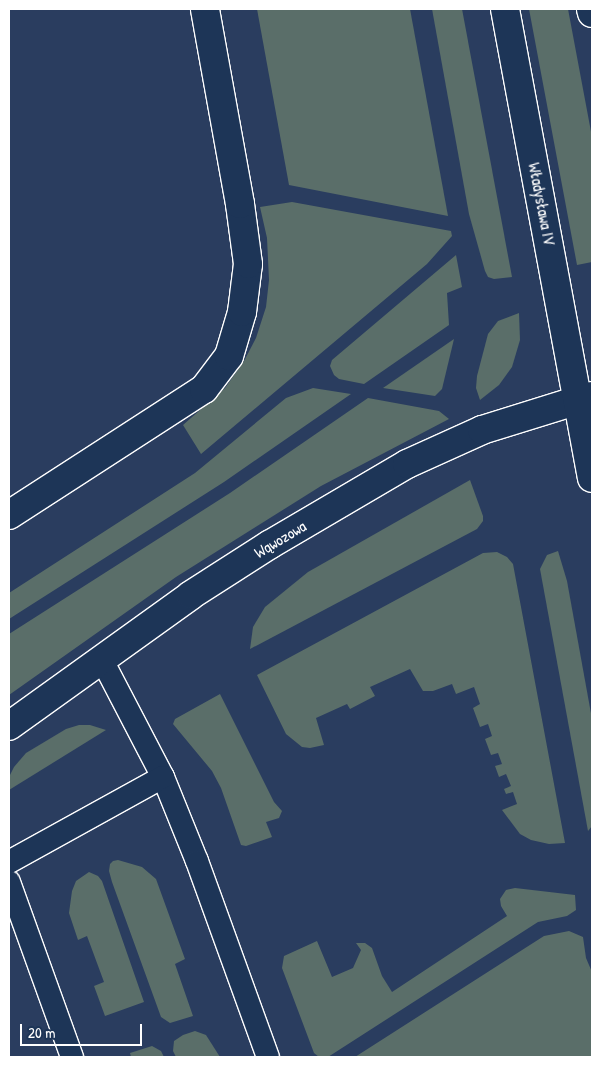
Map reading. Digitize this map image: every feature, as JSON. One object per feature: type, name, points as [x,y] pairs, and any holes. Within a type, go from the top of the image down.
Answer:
[{"type":"street","points":[[9,515],[204,389],[229,356],[242,312],[248,264],[240,204],[205,9]]},
{"type":"street","name":"Władysława IV","points":[[506,9],[585,398],[592,478]]},
{"type":"street","name":"Wąwozowa","points":[[9,726],[191,595],[293,530],[407,464],[482,430],[585,398]]},
{"type":"lane","points":[[102,660],[163,777],[197,861],[268,1057]]},
{"type":"lane","points":[[9,862],[163,777]]},
{"type":"lane","points":[[9,882],[72,1057]]},
{"type":"green space","points":[[257,9],[410,9],[448,216],[289,185]]},
{"type":"green space","points":[[432,9],[462,9],[512,277],[494,279],[488,277],[485,271],[469,214]]},
{"type":"green space","points":[[529,9],[568,9],[592,137],[592,262],[577,265]]},
{"type":"green space","points":[[292,202],[451,231],[452,236],[427,264],[201,454],[183,425],[225,388],[244,361],[256,338],[266,307],[269,280],[267,238],[260,207]]},
{"type":"green space","points":[[456,255],[462,287],[447,293],[449,325],[364,384],[339,379],[334,375],[330,366],[332,360]]},
{"type":"green space","points":[[519,313],[520,340],[512,367],[499,385],[480,400],[476,388],[477,376],[488,334],[498,321]]},
{"type":"green space","points":[[454,339],[442,389],[435,396],[383,388]]},
{"type":"green space","points":[[313,388],[351,394],[224,482],[9,619],[9,593],[195,473],[286,398]]},
{"type":"green space","points":[[368,398],[439,411],[449,419],[321,486],[176,577],[9,695],[9,634],[230,493]]},
{"type":"green space","points":[[470,480],[483,516],[483,521],[477,529],[250,649],[253,627],[265,607],[308,572]]},
{"type":"green space","points":[[558,551],[567,581],[592,719],[592,826],[588,831],[540,569],[547,555]]},
{"type":"green space","points":[[497,552],[507,557],[513,564],[565,843],[549,844],[531,840],[520,834],[502,810],[517,804],[513,792],[506,794],[504,789],[511,786],[506,774],[499,777],[495,766],[502,764],[498,753],[491,755],[485,739],[492,736],[488,724],[480,727],[473,708],[480,704],[474,687],[456,694],[452,684],[433,691],[423,691],[410,669],[370,687],[375,696],[350,709],[347,704],[316,718],[324,745],[310,748],[302,747],[286,734],[257,675],[483,553]]},
{"type":"green space","points":[[220,694],[274,802],[282,811],[279,818],[266,822],[272,837],[246,846],[241,845],[221,788],[212,771],[173,724],[175,719]]},
{"type":"green space","points":[[79,725],[90,725],[106,730],[9,790],[9,777],[14,767],[26,753],[66,729]]},
{"type":"green space","points":[[118,860],[142,867],[156,879],[185,959],[175,964],[193,1016],[170,1023],[161,1017],[112,882],[109,871],[110,864]]},
{"type":"green space","points":[[89,872],[98,876],[102,881],[144,1002],[105,1016],[94,986],[104,982],[87,936],[78,940],[69,913],[72,891],[76,881]]},
{"type":"green space","points":[[515,888],[575,895],[576,910],[567,916],[538,922],[328,1057],[319,1057],[314,1053],[282,968],[284,956],[317,941],[332,977],[353,968],[361,950],[356,943],[365,943],[372,948],[382,976],[392,992],[507,916],[501,906],[500,899],[506,890]]},
{"type":"green space","points":[[569,931],[583,937],[586,958],[592,972],[592,1057],[355,1057],[544,936]]},
{"type":"green space","points":[[195,1031],[206,1035],[220,1057],[176,1057],[173,1051],[174,1041],[183,1035]]},
{"type":"green space","points":[[152,1046],[161,1051],[164,1057],[131,1057],[130,1053]]}]
